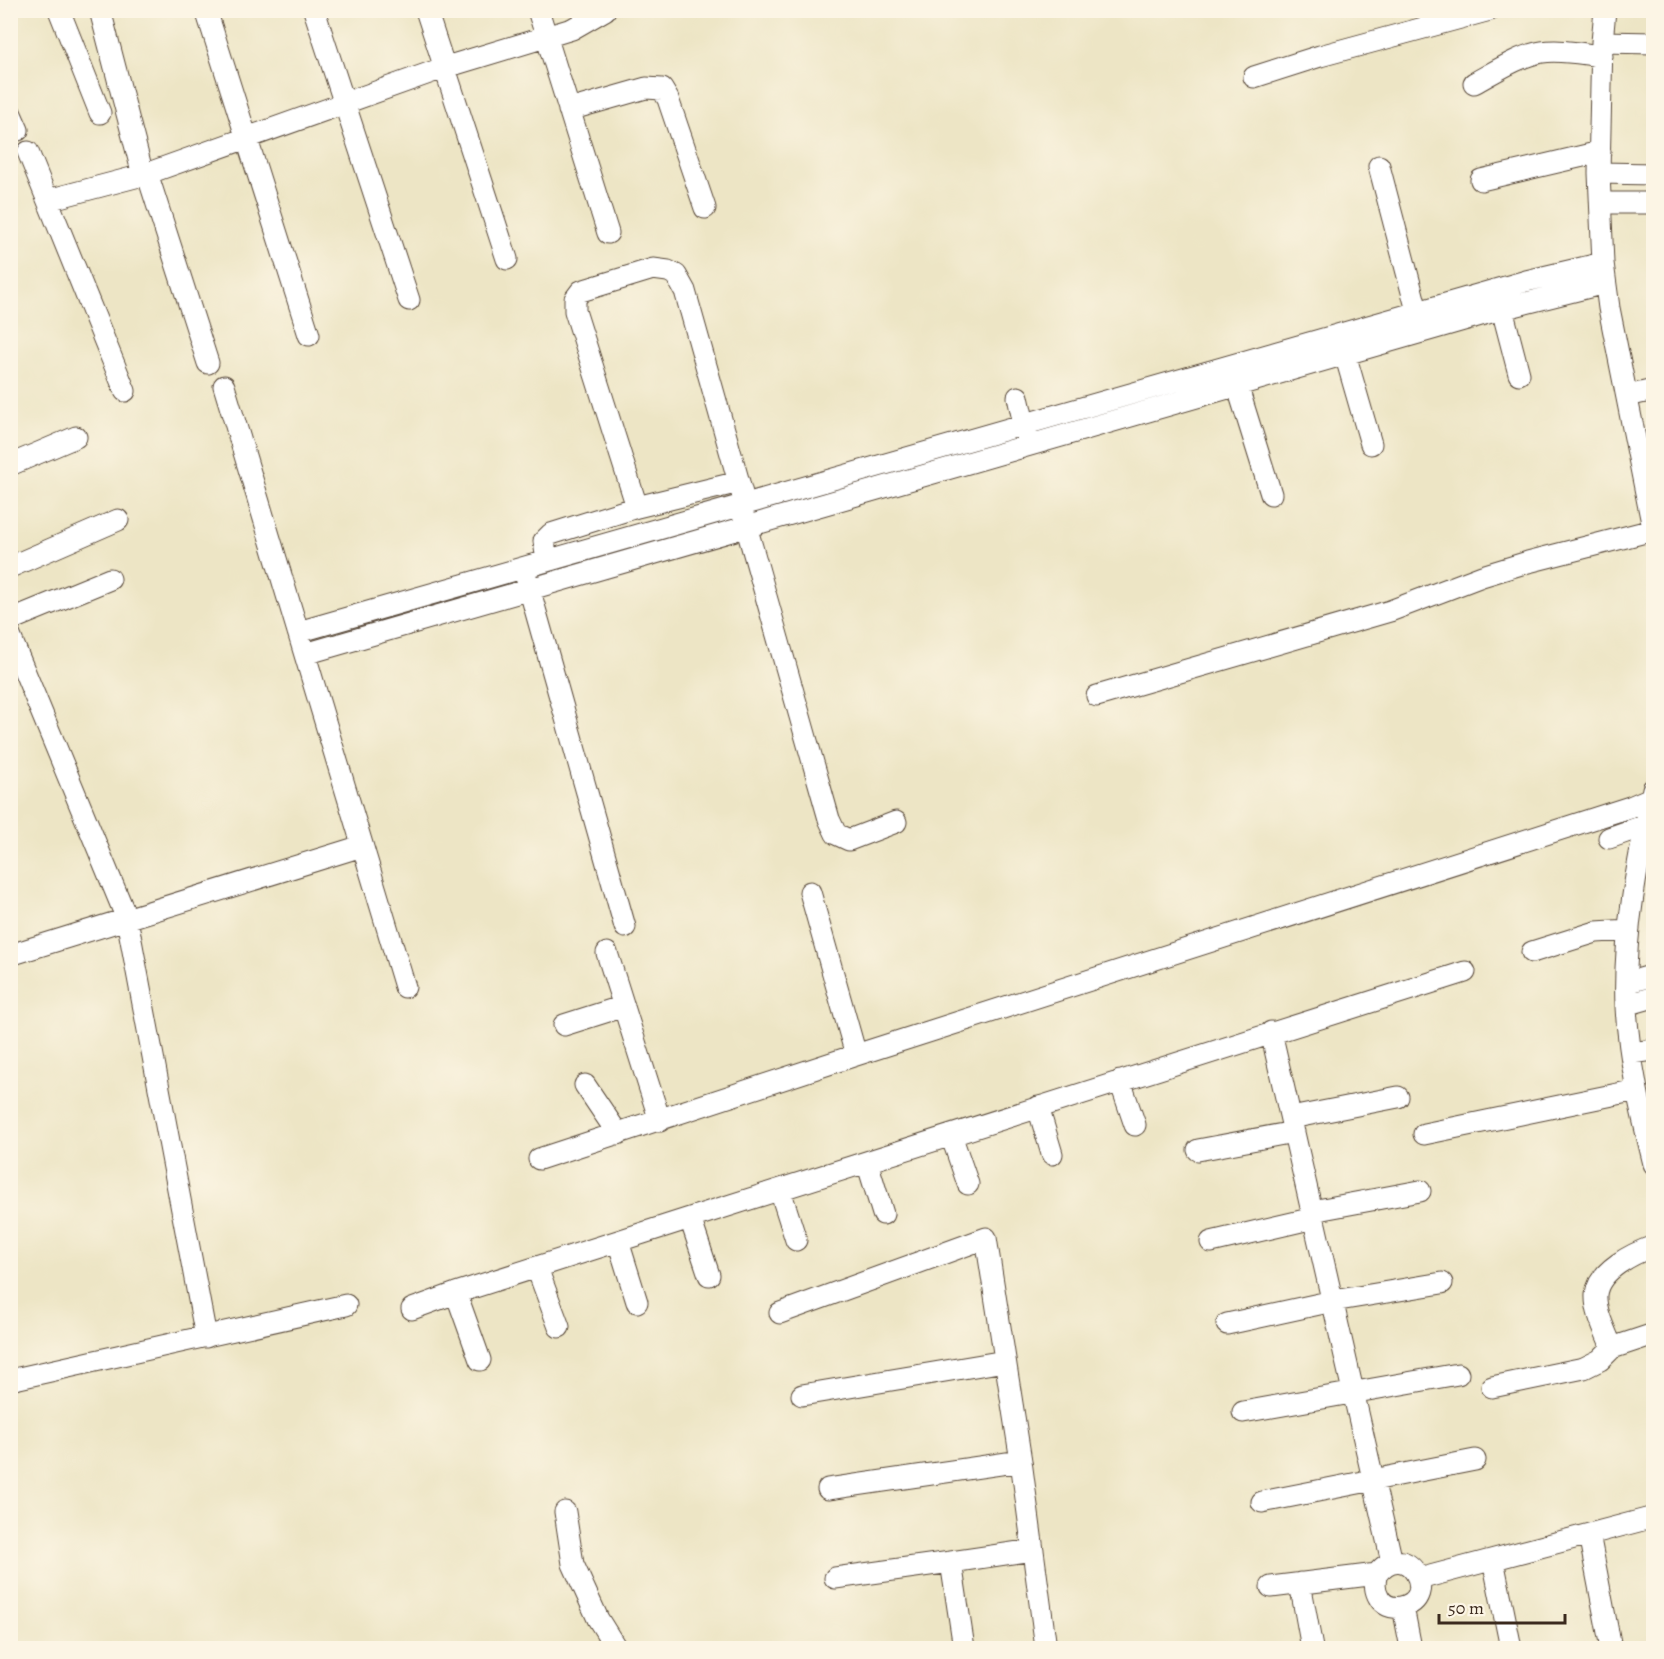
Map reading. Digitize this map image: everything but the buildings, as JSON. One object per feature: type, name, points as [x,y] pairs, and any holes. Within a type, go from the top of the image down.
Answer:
[{"type":"street","points":[[59,10],[100,113]]},
{"type":"street","points":[[100,10],[145,174],[208,363]]},
{"type":"street","points":[[206,10],[309,335]]},
{"type":"street","points":[[315,10],[409,300]]},
{"type":"street","points":[[426,10],[507,259]]},
{"type":"street","points":[[538,10],[608,233]]},
{"type":"street","points":[[48,200],[145,174],[446,67],[572,28],[605,10]]},
{"type":"street","points":[[1254,77],[1320,56],[1490,10]]},
{"type":"street","points":[[1096,696],[1390,611],[1482,576],[1652,520],[1604,273],[1600,163],[1605,10]]},
{"type":"street","points":[[1474,83],[1528,56],[1541,52],[1602,49],[1653,43]]},
{"type":"street","points":[[569,110],[646,88],[662,89],[668,99],[705,208]]},
{"type":"street","points":[[28,152],[124,392]]},
{"type":"street","points":[[1481,180],[1600,163],[1653,174]]},
{"type":"street","points":[[1378,166],[1420,322]]},
{"type":"street","points":[[1601,203],[1653,203]]},
{"type":"street","points":[[637,507],[575,311],[575,299],[581,291],[653,269],[676,274],[686,291],[739,482],[747,527],[829,819],[836,834],[849,840],[897,822]]},
{"type":"street","points":[[304,654],[1089,429],[1234,375],[1539,288],[1604,273]]},
{"type":"street","points":[[298,632],[1083,407],[1345,354],[1420,322],[1502,309],[1539,288]]},
{"type":"street","points":[[1502,309],[1519,374]]},
{"type":"street","points":[[1345,354],[1371,444]]},
{"type":"street","points":[[1234,375],[1271,494]]},
{"type":"street","points":[[224,386],[405,987]]},
{"type":"street","points":[[1627,396],[1653,390]]},
{"type":"street","points":[[1018,397],[1029,447]]},
{"type":"street","points":[[1083,407],[1089,429]]},
{"type":"street","points":[[10,465],[76,437]]},
{"type":"street","points":[[917,456],[923,477]]},
{"type":"street","points":[[547,561],[544,542],[551,534],[637,507],[739,482]]},
{"type":"street","points":[[10,567],[118,520]]},
{"type":"street","points":[[524,568],[625,927]]},
{"type":"street","points":[[10,620],[110,579]]},
{"type":"street","points":[[10,636],[127,919],[206,1337]]},
{"type":"street","points":[[1652,792],[1646,825],[1646,866],[1629,930],[1626,1005],[1653,1164]]},
{"type":"street","points":[[539,1159],[1619,811],[1652,792]]},
{"type":"street","points":[[1610,837],[1646,825]]},
{"type":"street","points":[[10,954],[362,846]]},
{"type":"street","points":[[810,892],[856,1055]]},
{"type":"street","points":[[1532,952],[1596,932],[1629,930]]},
{"type":"street","points":[[608,954],[660,1121]]},
{"type":"street","points":[[412,1310],[456,1293],[618,1241],[1466,972]]},
{"type":"street","points":[[1626,983],[1653,975]]},
{"type":"street","points":[[1626,1005],[1653,997]]},
{"type":"street","points":[[564,1025],[624,1006]]},
{"type":"street","points":[[1271,1032],[1374,1481],[1384,1568],[1374,1589],[1377,1596],[1388,1605],[1402,1607],[1415,1599],[1420,1586],[1416,1572],[1404,1562],[1384,1568],[1271,1587]]},
{"type":"street","points":[[1424,1134],[1639,1071],[1653,1050]]},
{"type":"street","points":[[1120,1081],[1135,1125]]},
{"type":"street","points":[[585,1085],[618,1134]]},
{"type":"street","points":[[1198,1150],[1398,1097]]},
{"type":"street","points":[[1038,1107],[1052,1154]]},
{"type":"street","points":[[951,1135],[968,1184]]},
{"type":"street","points":[[867,1162],[883,1214]]},
{"type":"street","points":[[780,1190],[796,1240]]},
{"type":"street","points":[[1211,1242],[1313,1215],[1420,1191]]},
{"type":"street","points":[[690,1218],[709,1275]]},
{"type":"street","points":[[780,1313],[986,1238],[1021,1461],[1046,1648]]},
{"type":"street","points":[[618,1241],[637,1302]]},
{"type":"street","points":[[1612,1348],[1597,1307],[1596,1295],[1599,1285],[1629,1255],[1653,1246]]},
{"type":"street","points":[[537,1268],[559,1327]]},
{"type":"street","points":[[1227,1324],[1333,1301],[1442,1283]]},
{"type":"street","points":[[456,1293],[480,1360]]},
{"type":"street","points":[[10,1380],[346,1305]]},
{"type":"street","points":[[1492,1387],[1584,1368],[1600,1360],[1612,1348],[1653,1334]]},
{"type":"street","points":[[802,1395],[1005,1361]]},
{"type":"street","points":[[1243,1412],[1458,1374]]},
{"type":"street","points":[[1262,1502],[1475,1460]]},
{"type":"street","points":[[828,1489],[1021,1461]]},
{"type":"street","points":[[565,1512],[573,1564],[598,1619],[616,1648]]},
{"type":"street","points":[[1419,1579],[1653,1517]]},
{"type":"street","points":[[1589,1534],[1611,1648]]},
{"type":"street","points":[[835,1578],[1033,1550]]},
{"type":"street","points":[[1493,1560],[1511,1648]]},
{"type":"street","points":[[951,1562],[962,1648]]},
{"type":"street","points":[[1300,1583],[1312,1648]]},
{"type":"street","points":[[1402,1607],[1411,1648]]}]
